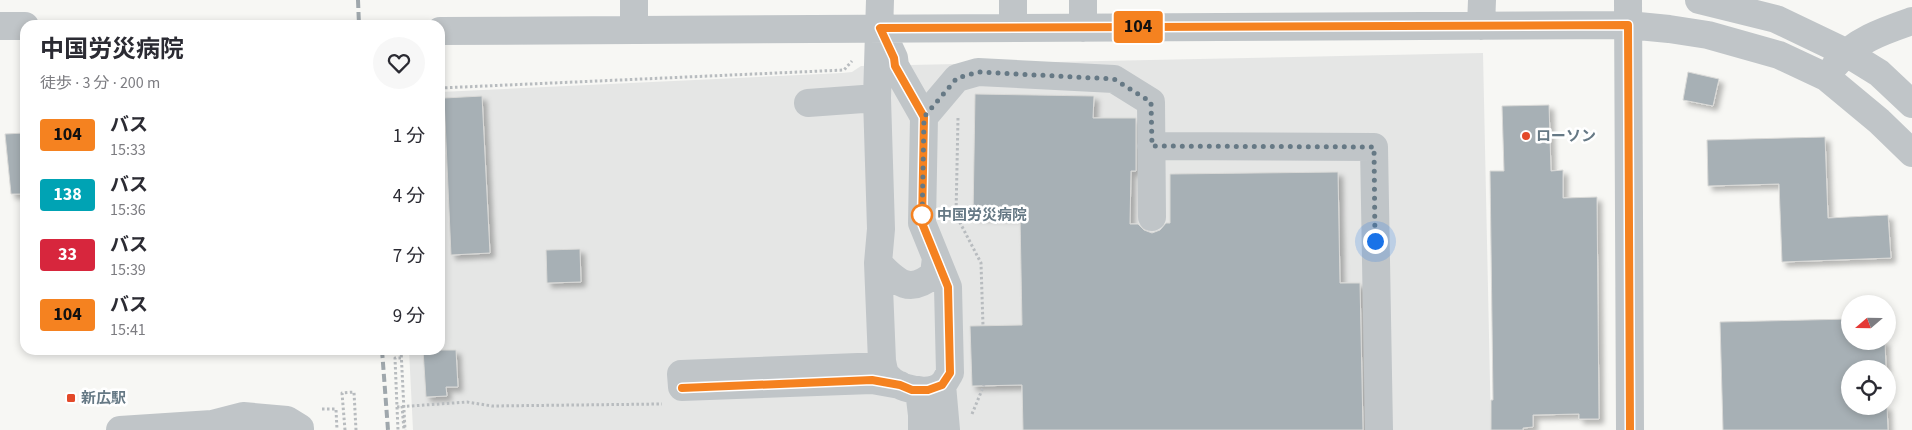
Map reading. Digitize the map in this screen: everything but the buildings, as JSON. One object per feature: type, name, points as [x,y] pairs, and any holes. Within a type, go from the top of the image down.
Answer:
[{"type":"street","points":[[634,0],[634,30]]},
{"type":"street","points":[[880,0],[877,98],[881,229],[878,263],[922,415],[922,430]]},
{"type":"street","points":[[1012,0],[1013,28]]},
{"type":"street","points":[[1083,0],[1083,28]]},
{"type":"street","points":[[1700,0],[1776,19],[1845,52],[1879,73],[1912,104]]},
{"type":"street","points":[[445,31],[1083,28],[1482,13],[1628,13],[1669,29],[1708,36],[1780,56],[1826,77],[1879,121],[1912,153]]},
{"type":"street","points":[[1628,13],[1630,430]]},
{"type":"street","points":[[1826,77],[1845,52],[1890,28],[1912,21]]},
{"type":"street","points":[[0,26],[20,26]]},
{"type":"street","points":[[880,28],[894,58],[895,66],[924,117],[922,223],[948,287],[950,373],[911,382],[681,374],[682,388],[872,380],[911,382]]},
{"type":"street","points":[[924,117],[957,78],[978,72],[1114,79],[1151,102],[1152,217]]},
{"type":"street","points":[[808,103],[877,98]]},
{"type":"street","points":[[1152,146],[1374,147],[1379,430]]},
{"type":"street","points":[[878,263],[894,280],[908,286],[923,283],[934,274],[936,258]]},
{"type":"street","points":[[911,382],[946,430]]},
{"type":"street","points":[[120,430],[213,427],[243,416],[287,420],[300,428],[300,430]]},
{"type":"path","points":[[445,88],[844,70],[854,59]]},
{"type":"path","points":[[958,113],[956,215],[981,263],[983,326]]},
{"type":"path","points":[[398,430],[395,358],[401,358],[404,430]]},
{"type":"path","points":[[345,429],[342,392],[354,392],[356,430]]},
{"type":"path","points":[[397,407],[468,402],[492,406]]},
{"type":"path","points":[[402,406],[404,430]]},
{"type":"path","points":[[322,409],[336,409],[337,430]]},
{"type":"shaded area","points":[[1483,53],[1491,430],[413,430],[409,355],[445,355],[445,92],[842,73],[852,72],[861,66]]},
{"type":"railway","points":[[358,0],[359,20]]},
{"type":"railway","points":[[382,355],[388,430]]},
{"type":"bus line","name":"104","points":[[682,388],[872,380],[900,385],[912,390],[928,390],[942,385],[950,373],[948,287],[922,223],[924,117],[895,66],[894,58],[880,28],[1628,25],[1630,430]]},
{"type":"place","name":"ローソン","points":[[1526,136]]},
{"type":"place","name":"中国労災病院","points":[[922,215]]},
{"type":"place","name":"新広駅","points":[[71,398]]},
{"type":"route","points":[[922,215],[922,223],[924,117],[957,78],[978,72],[1114,79],[1151,102],[1152,146],[1374,147],[1375,241]]}]
